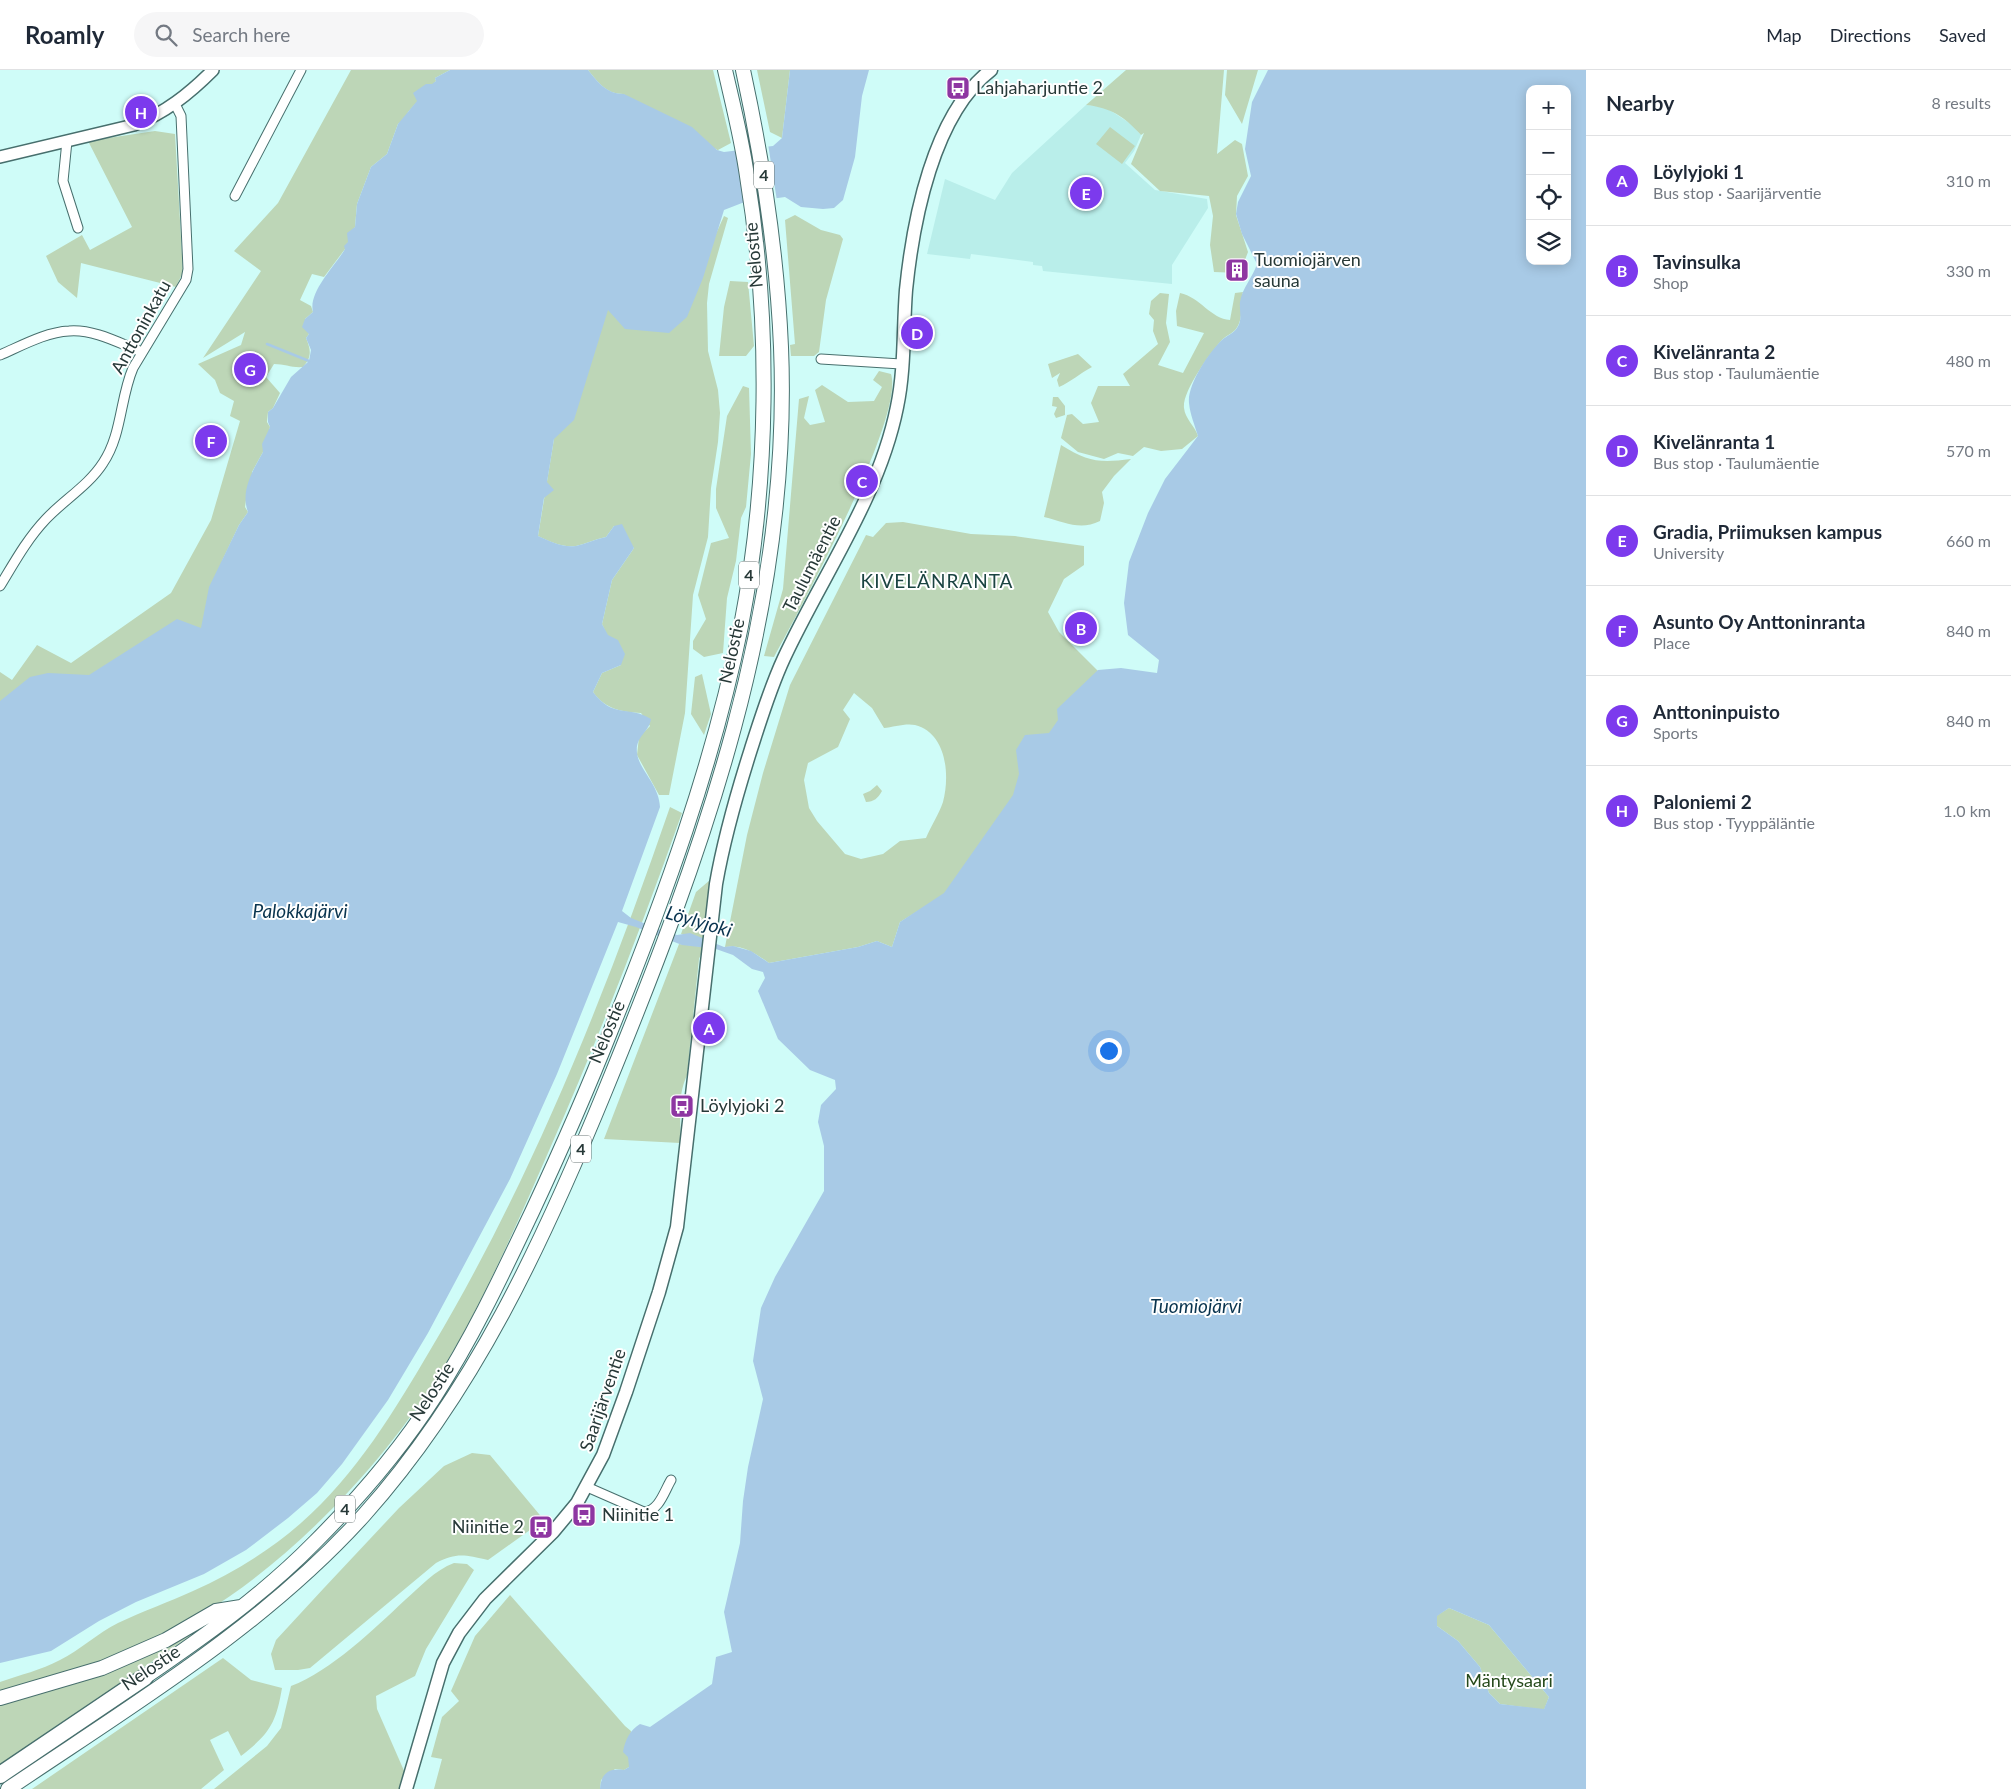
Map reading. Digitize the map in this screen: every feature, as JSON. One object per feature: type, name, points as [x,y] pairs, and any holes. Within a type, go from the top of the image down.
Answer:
[{"type":"highway","name":"Nelostie","points":[[0,1775],[242,1607],[320,1536],[396,1450],[434,1399],[488,1305],[551,1171],[596,1068],[648,937],[683,839],[716,726],[740,626],[751,561],[763,405],[763,321],[754,219],[740,136],[725,70]]},
{"type":"highway","name":"Nelostie","points":[[8,1789],[200,1658],[264,1610],[315,1565],[359,1521],[427,1438],[484,1347],[536,1245],[580,1151],[664,944],[719,786],[735,728],[762,610],[774,525],[781,404],[781,350],[771,216],[743,70]]},
{"type":"highway","points":[[0,1698],[102,1668],[166,1640],[216,1610],[242,1607]]},
{"type":"main road","name":"Taulumäentie","points":[[707,964],[722,852],[770,687],[876,474],[892,430],[898,406],[910,266],[921,203],[929,174],[938,146],[952,117],[971,89],[990,70]]},
{"type":"main road","name":"Saarijärventie","points":[[406,1789],[443,1662],[459,1632],[485,1599],[553,1532],[587,1488],[603,1455],[626,1392],[659,1292],[677,1227],[707,964]]},
{"type":"street","points":[[0,157],[134,125],[150,119],[175,104],[212,70]]},
{"type":"street","points":[[235,196],[301,70]]},
{"type":"street","name":"Anttoninkatu","points":[[0,586],[22,550],[45,520],[85,484],[104,462],[118,428],[126,383],[142,352],[182,286],[188,269],[181,116],[175,104]]},
{"type":"street","points":[[67,141],[63,181],[78,228]]},
{"type":"street","points":[[0,355],[54,333],[68,331],[93,333],[142,352]]},
{"type":"street","points":[[821,359],[901,364]]},
{"type":"street","points":[[587,1488],[644,1512],[650,1512],[656,1509],[671,1480]]},
{"type":"shaded area","points":[[1086,105],[1105,107],[1131,124],[1141,135],[1134,151],[1125,163],[1155,190],[1207,199],[1208,208],[1172,265],[1172,284],[1043,271],[1042,266],[1033,265],[1033,262],[971,254],[970,259],[927,254],[945,179],[995,200],[1012,173]]},
{"type":"green space","points":[[351,70],[450,70],[435,78],[436,81],[408,112],[407,117],[398,124],[387,154],[371,167],[357,204],[355,227],[345,249],[324,277],[312,274],[300,300],[311,306],[313,312],[305,319],[309,334],[306,338],[310,353],[308,360],[303,367],[274,364],[266,377],[280,393],[273,408],[268,412],[267,422],[270,427],[263,452],[252,472],[261,575],[0,832],[0,672],[12,680],[37,645],[71,663],[171,593],[211,520],[240,421],[230,416],[234,401],[220,393],[215,380],[198,364],[241,345],[245,332],[203,358],[261,271],[234,251],[278,203]],"holes":[[[247,493],[254,539],[227,569],[222,561],[239,525],[248,512],[245,507]]]},
{"type":"green space","points":[[588,70],[713,70],[731,143],[719,151],[623,94],[607,90]]},
{"type":"green space","points":[[757,70],[790,70],[782,138],[770,132]]},
{"type":"green space","points":[[1126,70],[1224,70],[1217,154],[1235,140],[1242,144],[1248,176],[1237,196],[1236,215],[1248,252],[1240,273],[1214,272],[1210,245],[1213,216],[1209,196],[1160,191],[1131,164],[1144,133],[1141,135],[1123,118],[1110,111],[1086,105]]},
{"type":"green space","points":[[1227,70],[1258,70],[1242,124],[1225,95]]},
{"type":"green space","points":[[1110,127],[1135,146],[1122,164],[1096,144]]},
{"type":"green space","points":[[155,131],[175,134],[183,272],[176,287],[81,263],[77,298],[58,282],[46,256],[82,235],[90,250],[132,227],[88,141]]},
{"type":"green space","points":[[795,215],[821,230],[840,235],[843,239],[826,300],[819,352],[814,356],[791,356],[790,345],[795,344],[785,220]]},
{"type":"green space","points":[[724,216],[728,218],[709,284],[707,303],[708,351],[718,390],[720,413],[711,488],[708,537],[693,595],[685,713],[669,795],[659,795],[637,755],[639,737],[650,726],[641,713],[627,712],[608,706],[593,692],[602,673],[621,665],[602,624],[612,580],[634,548],[614,526],[606,537],[576,546],[561,545],[538,536],[554,439],[572,272],[715,236]]},
{"type":"green space","points":[[730,281],[748,282],[754,346],[746,356],[719,356],[724,307]]},
{"type":"green space","points":[[1243,292],[1241,316],[1238,325],[1210,354],[1187,392],[1185,412],[1198,436],[1182,449],[1161,451],[1144,447],[1133,456],[1118,453],[1104,459],[1078,452],[1061,438],[1067,415],[1072,414],[1083,424],[1099,422],[1091,403],[1098,386],[1130,386],[1123,374],[1158,344],[1153,331],[1154,320],[1149,314],[1151,301],[1160,293],[1169,294],[1166,323],[1170,342],[1158,365],[1183,373],[1204,333],[1177,326],[1176,311],[1180,293],[1194,299],[1217,316],[1230,320],[1235,293]]},
{"type":"green space","points":[[1078,354],[1092,367],[1059,387],[1057,380],[1060,373],[1052,378],[1048,364]]},
{"type":"green space","points":[[879,371],[891,374],[891,397],[882,430],[867,470],[826,559],[774,657],[764,656],[783,589],[799,399],[809,396],[804,418],[810,425],[825,422],[815,390],[822,385],[848,402],[874,401],[882,387],[873,380]]},
{"type":"green space","points":[[743,386],[749,388],[751,454],[746,507],[741,518],[736,561],[727,598],[723,653],[704,657],[693,649],[693,641],[706,619],[698,595],[711,543],[729,538],[716,508],[716,489],[727,416]]},
{"type":"green space","points":[[1053,397],[1058,397],[1065,406],[1065,415],[1056,418],[1054,414],[1057,407],[1052,406]]},
{"type":"green space","points":[[1061,445],[1079,455],[1094,460],[1131,459],[1114,476],[1102,492],[1104,503],[1100,521],[1093,524],[1079,525],[1044,517]]},
{"type":"green space","points":[[903,522],[971,534],[1015,536],[1084,546],[1084,565],[1064,579],[1048,612],[1059,632],[1106,679],[1040,836],[900,922],[892,947],[877,941],[858,947],[769,963],[743,948],[725,947],[747,835],[763,773],[790,685],[866,535],[873,537],[886,523]],"holes":[[[854,693],[872,708],[884,728],[915,725],[926,730],[934,737],[944,757],[946,780],[943,802],[926,838],[900,841],[883,854],[861,859],[845,854],[817,821],[809,808],[804,780],[808,763],[838,747],[850,719],[843,710]]]},
{"type":"green space","points":[[702,674],[711,714],[704,735],[691,714],[695,677]]},
{"type":"green space","points":[[877,785],[882,791],[877,798],[866,802],[863,794]]},
{"type":"green space","points":[[670,807],[682,813],[620,981],[551,1146],[473,1315],[443,1368],[395,1437],[367,1472],[336,1505],[270,1566],[236,1592],[178,1627],[114,1657],[76,1671],[0,1693],[0,1682],[53,1664],[118,1623],[208,1584],[250,1561],[301,1523],[321,1504],[357,1463],[404,1394],[469,1283],[535,1150],[593,1015],[646,877]]},
{"type":"green space","points":[[710,880],[704,940],[681,934],[696,892]]},
{"type":"green space","points":[[679,944],[704,947],[699,959],[687,1075],[680,1101],[680,1143],[604,1139]]},
{"type":"green space","points":[[472,1453],[490,1455],[544,1520],[488,1560],[461,1555],[436,1563],[310,1668],[275,1670],[271,1654],[276,1640],[399,1508],[444,1466]]},
{"type":"green space","points":[[454,1563],[467,1564],[474,1570],[426,1649],[415,1676],[376,1696],[377,1709],[405,1773],[399,1789],[214,1789],[267,1746],[281,1728],[291,1686],[336,1660],[366,1636],[428,1579]]},
{"type":"green space","points":[[510,1595],[631,1731],[629,1767],[624,1770],[615,1769],[601,1780],[600,1789],[434,1789],[442,1759],[431,1757],[442,1717],[459,1701],[451,1691],[475,1636]]},
{"type":"green space","name":"Mäntysaari","points":[[1449,1608],[1489,1625],[1549,1697],[1544,1710],[1500,1704],[1489,1693],[1480,1667],[1458,1641],[1437,1626],[1436,1616]]},
{"type":"green space","points":[[210,1621],[187,1638],[0,1765],[0,1702]]},
{"type":"green space","points":[[223,1658],[251,1680],[282,1688],[277,1711],[270,1727],[241,1756],[228,1731],[210,1740],[224,1770],[201,1789],[32,1789]]},
{"type":"water","name":"Tuomiojärvi","points":[[450,70],[588,70],[607,90],[624,94],[692,127],[717,150],[724,152],[773,146],[782,138],[790,70],[869,70],[862,96],[855,157],[843,200],[834,208],[823,209],[801,207],[785,197],[742,203],[724,210],[703,278],[687,317],[669,333],[625,329],[608,310],[574,420],[554,439],[547,482],[554,490],[544,498],[538,536],[561,545],[576,546],[606,537],[614,526],[622,524],[634,548],[612,580],[602,624],[608,635],[618,640],[625,654],[621,665],[602,673],[593,692],[607,706],[643,715],[651,719],[648,728],[638,742],[637,753],[641,765],[656,791],[660,807],[622,911],[631,918],[677,935],[690,933],[724,947],[733,946],[751,951],[769,963],[858,947],[877,941],[892,947],[900,922],[944,893],[1013,795],[1019,774],[1016,750],[1025,735],[1049,733],[1058,720],[1057,709],[1098,670],[1121,668],[1157,673],[1159,660],[1128,635],[1124,603],[1129,562],[1148,513],[1165,479],[1198,436],[1189,403],[1191,387],[1211,352],[1222,340],[1236,330],[1239,325],[1241,297],[1257,264],[1242,234],[1236,214],[1238,202],[1251,176],[1245,149],[1252,102],[1268,70],[1586,70],[1586,1789],[600,1789],[604,1775],[610,1771],[624,1770],[629,1767],[628,1757],[623,1752],[627,1739],[633,1729],[640,1724],[650,1727],[712,1684],[716,1657],[732,1652],[724,1612],[740,1543],[748,1467],[763,1399],[753,1361],[761,1308],[775,1277],[824,1191],[824,1146],[818,1122],[821,1105],[836,1089],[835,1080],[810,1070],[778,1039],[758,991],[765,978],[763,972],[752,969],[733,955],[716,949],[682,945],[618,922],[557,1074],[510,1179],[428,1333],[388,1400],[342,1464],[317,1493],[246,1550],[204,1574],[136,1602],[99,1621],[51,1651],[0,1663],[0,701],[30,677],[48,673],[89,675],[177,619],[201,628],[209,587],[239,525],[248,512],[246,504],[247,489],[252,473],[263,452],[262,444],[270,427],[268,412],[273,408],[291,377],[309,361],[311,350],[306,338],[309,334],[302,327],[305,319],[313,312],[314,296],[323,279],[345,249],[344,246],[348,242],[347,233],[355,227],[357,204],[371,167],[387,154],[398,124],[417,101],[413,93],[426,84],[432,84],[436,81],[435,78]],"holes":[[[1449,1608],[1489,1625],[1549,1697],[1544,1709],[1500,1704],[1489,1693],[1480,1667],[1458,1641],[1437,1626],[1437,1616]]]},
{"type":"pier","points":[[768,144],[777,201],[761,203],[751,146]]},
{"type":"waterway","points":[[267,344],[309,361]]},
{"type":"place","name":"Lahjaharjuntie 2","points":[[958,88]]},
{"type":"place","name":"Paloniemi 2","points":[[141,112]]},
{"type":"place","name":"Gradia, Priimuksen kampus","points":[[1086,193]]},
{"type":"place","name":"Tuomiojärven sauna","points":[[1237,270]]},
{"type":"place","name":"Kivelänranta 1","points":[[917,333]]},
{"type":"place","name":"Anttoninpuisto","points":[[250,369]]},
{"type":"place","name":"Asunto Oy Anttoninranta","points":[[211,441]]},
{"type":"place","name":"Kivelänranta 2","points":[[862,481]]},
{"type":"place","name":"Tavinsulka","points":[[1081,628]]},
{"type":"place","name":"Löylyjoki 1","points":[[709,1028]]},
{"type":"place","name":"Löylyjoki 2","points":[[682,1106]]},
{"type":"place","name":"Niinitie 1","points":[[584,1515]]},
{"type":"place","name":"Niinitie 2","points":[[541,1527]]},
{"type":"district","name":"KIVELÄNRANTA","points":[[937,581]]},
{"type":"water label","name":"Palokkajärvi","points":[[300,911]]},
{"type":"water label","name":"Löylyjoki","points":[[699,921]]}]
